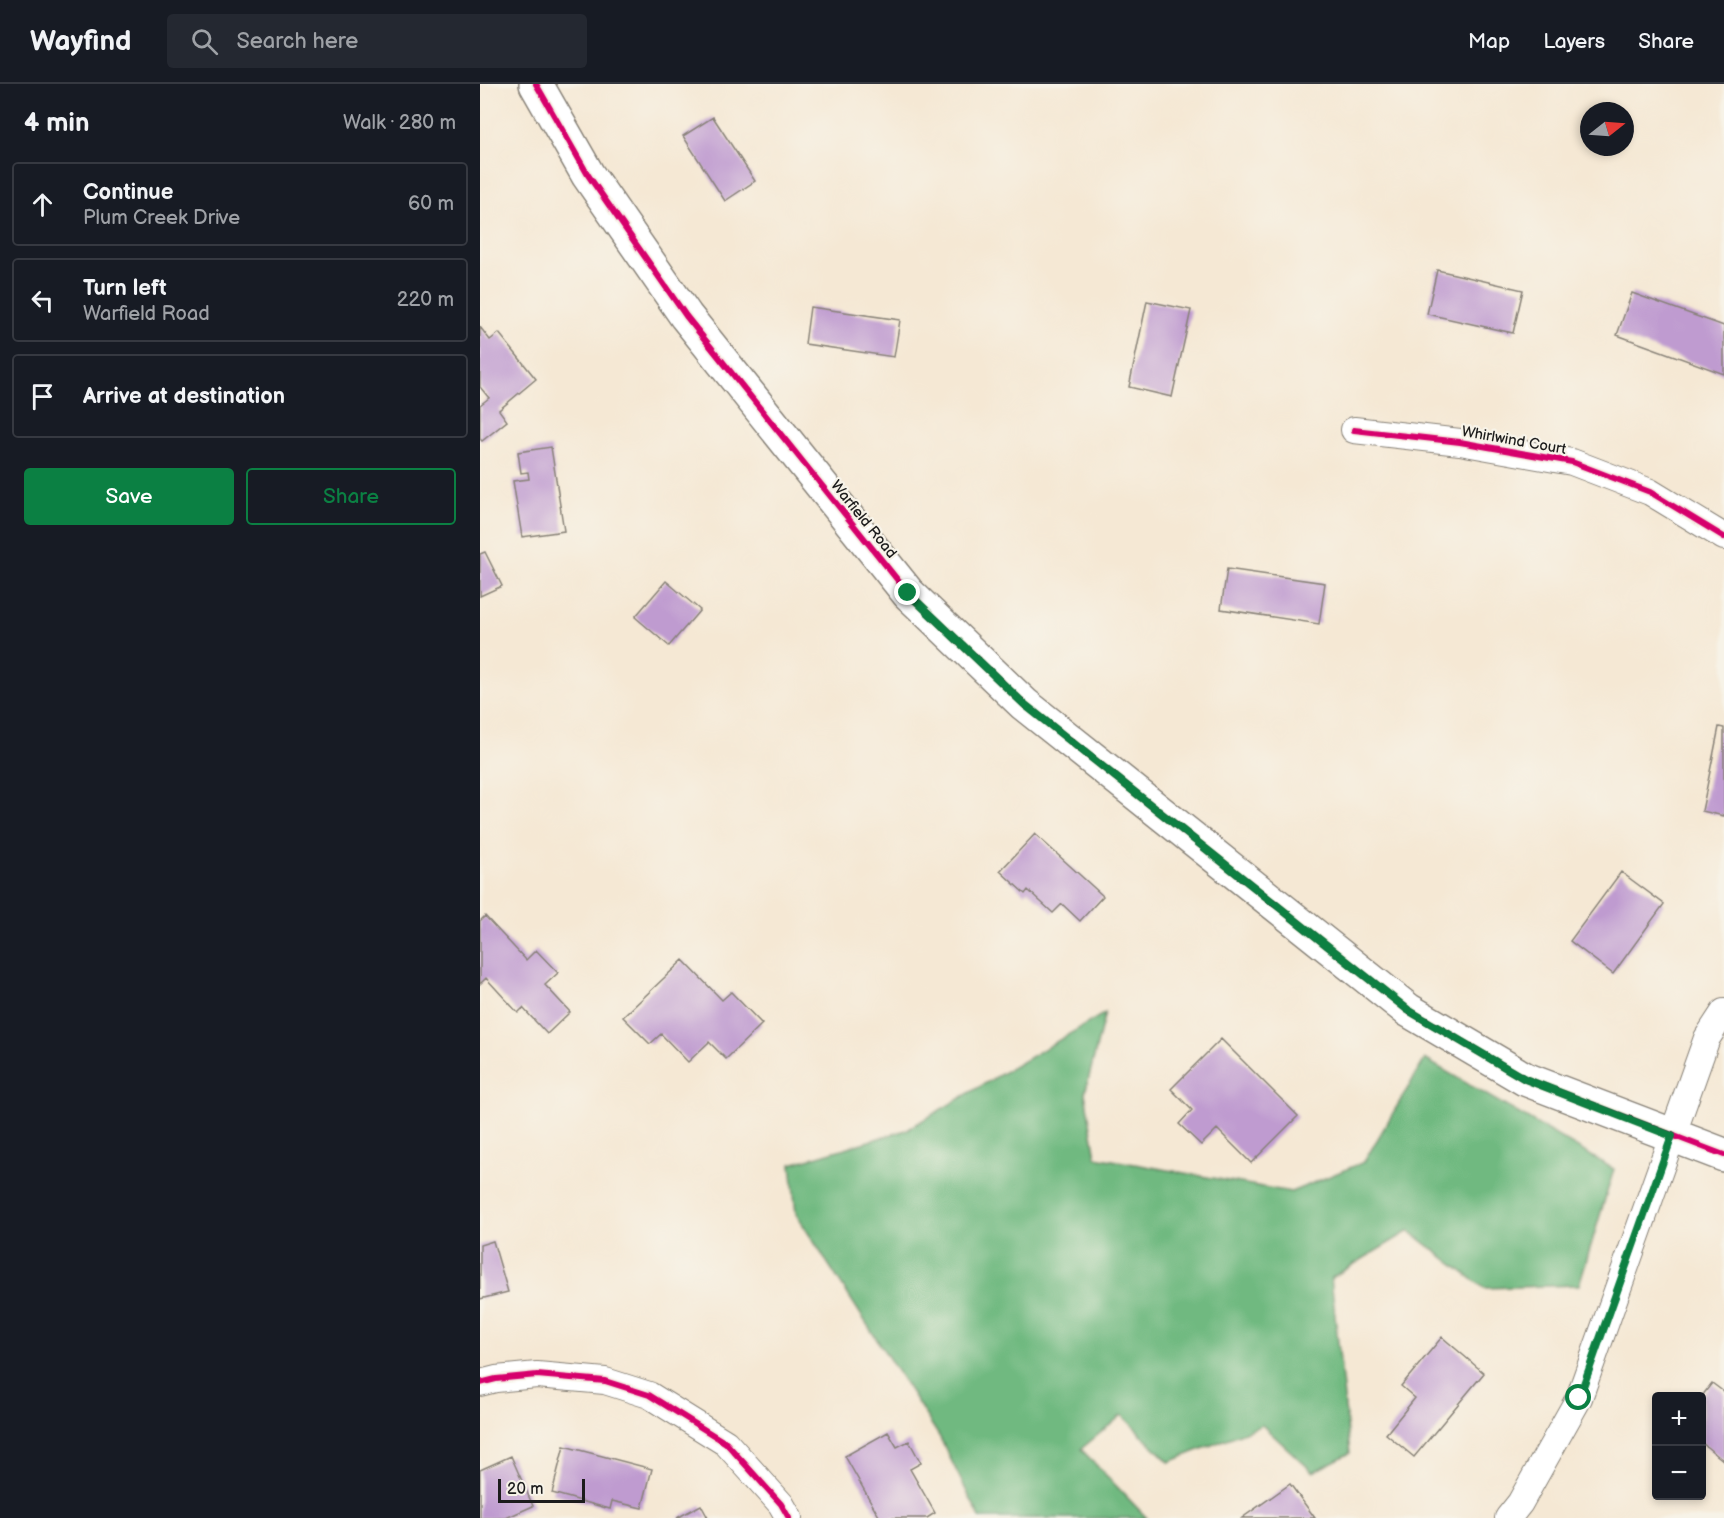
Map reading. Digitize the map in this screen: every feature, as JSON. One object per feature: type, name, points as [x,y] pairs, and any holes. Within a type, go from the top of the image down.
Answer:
[{"type":"street","name":"Warfield Road","points":[[536,84],[588,175],[686,316],[908,593],[1024,704],[1408,1010],[1525,1079],[1724,1155]]},
{"type":"street","name":"Whirlwind Court","points":[[1354,430],[1460,442],[1572,462],[1650,492],[1724,537]]},
{"type":"street","points":[[1508,1518],[1520,1503],[1579,1398],[1707,1038],[1724,1012]]},
{"type":"street","points":[[480,1383],[496,1378],[537,1375],[605,1381],[649,1395],[726,1443],[781,1504],[789,1518]]},
{"type":"green space","points":[[1105,1013],[1085,1093],[1096,1157],[1291,1192],[1364,1162],[1425,1059],[1614,1169],[1579,1285],[1484,1288],[1409,1231],[1331,1278],[1350,1453],[1313,1472],[1262,1425],[1169,1462],[1122,1415],[1081,1449],[1147,1518],[980,1518],[939,1436],[796,1214],[791,1164],[906,1130]]},
{"type":"building","points":[[713,117],[755,181],[725,201],[683,136]]},
{"type":"building","points":[[1437,270],[1523,290],[1513,333],[1427,314]]},
{"type":"building","points":[[1632,293],[1724,326],[1724,374],[1617,335]]},
{"type":"building","points":[[1147,301],[1191,310],[1172,397],[1129,387]]},
{"type":"building","points":[[810,307],[900,320],[894,357],[805,344]]},
{"type":"building","points":[[480,327],[490,340],[499,333],[536,379],[499,410],[507,421],[482,441],[480,439],[480,405],[489,398],[480,387]]},
{"type":"building","points":[[551,447],[564,531],[522,537],[513,481],[529,479],[528,472],[521,473],[518,452]]},
{"type":"building","points":[[485,552],[502,586],[480,596],[480,554]]},
{"type":"building","points":[[1227,569],[1325,583],[1319,624],[1221,609]]},
{"type":"building","points":[[666,581],[700,610],[669,646],[635,617]]},
{"type":"building","points":[[1719,727],[1724,728],[1724,816],[1702,811]]},
{"type":"building","points":[[1035,834],[1103,896],[1080,921],[1062,904],[1053,913],[1028,890],[1025,894],[1000,871]]},
{"type":"building","points":[[1621,872],[1664,904],[1613,974],[1570,941]]},
{"type":"building","points":[[485,916],[526,960],[536,950],[558,973],[545,985],[570,1012],[547,1034],[523,1008],[518,1013],[486,978],[480,984],[480,921]]},
{"type":"building","points":[[683,960],[722,1000],[731,992],[762,1024],[726,1059],[709,1042],[688,1062],[661,1034],[650,1044],[623,1017]]},
{"type":"building","points":[[1221,1039],[1298,1116],[1251,1163],[1217,1129],[1201,1145],[1179,1124],[1192,1110],[1171,1089]]},
{"type":"building","points":[[493,1241],[508,1292],[480,1299],[480,1245]]},
{"type":"building","points":[[1442,1337],[1484,1373],[1414,1457],[1386,1434],[1415,1398],[1401,1386]]},
{"type":"building","points":[[1712,1383],[1724,1392],[1724,1461],[1706,1446],[1705,1392]]},
{"type":"building","points":[[888,1432],[897,1447],[909,1441],[921,1463],[910,1469],[935,1513],[927,1518],[880,1518],[845,1456]]},
{"type":"building","points":[[564,1446],[652,1469],[642,1508],[612,1501],[610,1509],[552,1493]]},
{"type":"building","points":[[511,1456],[533,1506],[506,1518],[480,1518],[480,1470]]},
{"type":"building","points":[[1290,1484],[1315,1518],[1242,1518]]},
{"type":"building","points":[[701,1505],[708,1518],[677,1518]]},
{"type":"cycle path","points":[[536,84],[588,175],[686,316],[908,593],[1024,704],[1408,1010],[1525,1079],[1724,1155]]},
{"type":"cycle path","points":[[1354,430],[1460,442],[1572,462],[1650,492],[1724,537]]},
{"type":"cycle path","points":[[480,1383],[537,1375],[605,1381],[649,1395],[726,1443],[781,1504],[789,1518]]},
{"type":"route","points":[[908,593],[1024,704],[1408,1010],[1525,1079],[1672,1136],[1579,1398]]}]
